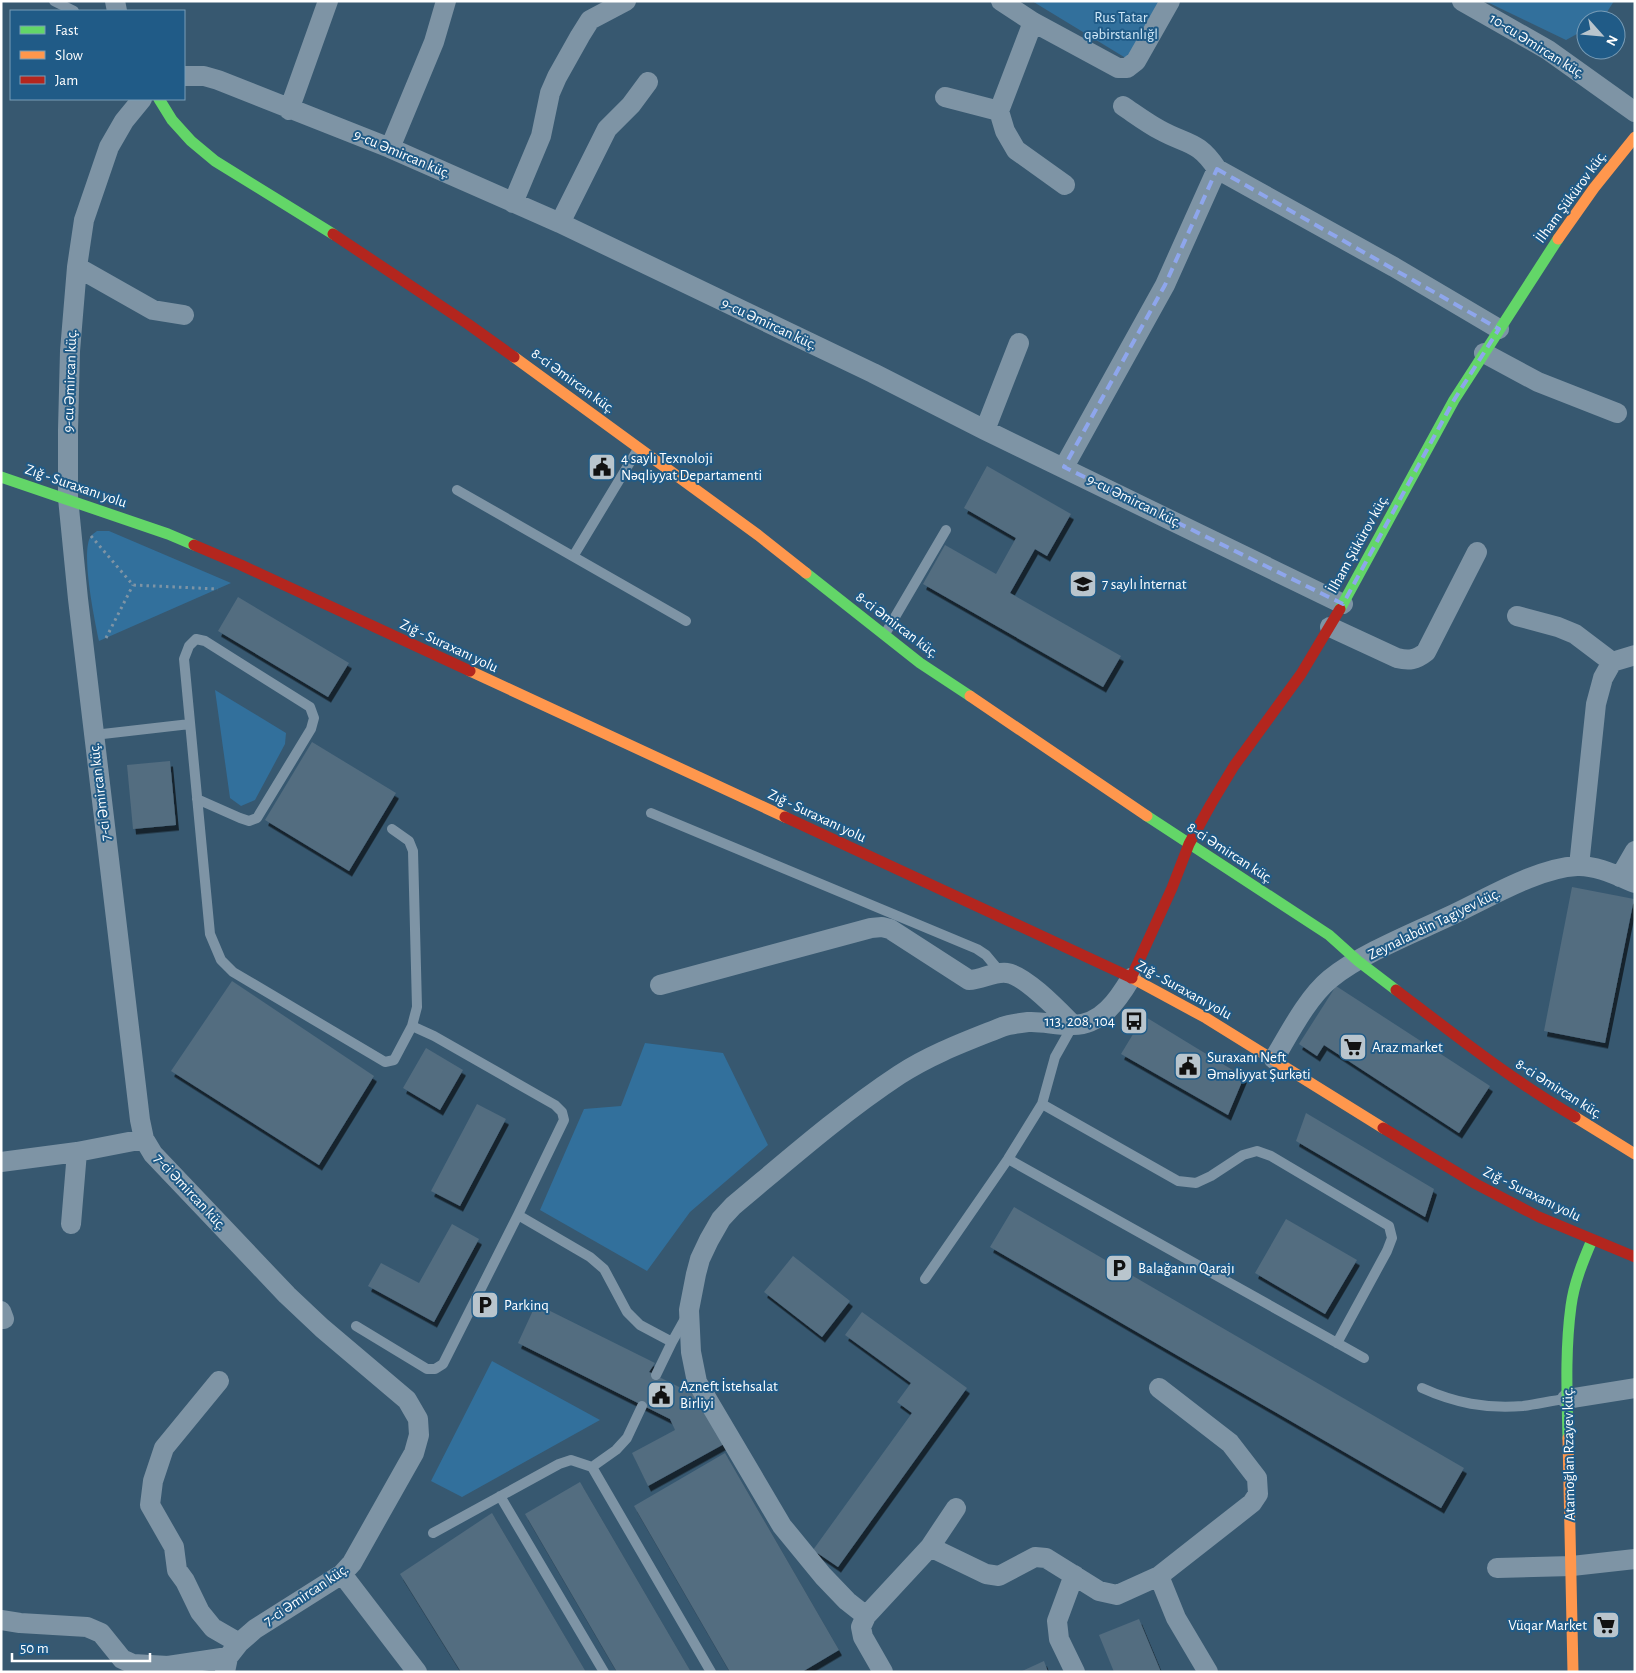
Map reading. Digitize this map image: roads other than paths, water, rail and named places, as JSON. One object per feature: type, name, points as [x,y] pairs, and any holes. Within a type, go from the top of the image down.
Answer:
[{"type":"street","points":[[289,110],[328,1]]},
{"type":"street","points":[[390,148],[434,42],[446,1]]},
{"type":"street","points":[[513,203],[541,136],[550,93],[557,77],[590,20],[626,1]]},
{"type":"street","points":[[1001,1],[1033,22],[1118,68],[1127,68],[1136,62],[1170,1]]},
{"type":"street","name":"10-cu Əmircan küç.","points":[[1462,1],[1548,50],[1635,112]]},
{"type":"street","points":[[1033,22],[999,112],[1005,131],[1016,150],[1065,185]]},
{"type":"street","name":"9-cu Əmircan küç.","points":[[185,76],[204,76],[218,80],[289,110],[390,148],[560,223],[864,369],[1343,604]]},
{"type":"street","points":[[560,223],[607,129],[631,106],[648,82]]},
{"type":"street","points":[[945,98],[999,112]]},
{"type":"street","name":"9-cu Əmircan küç.","points":[[68,498],[70,361],[77,267],[84,220],[109,147],[124,121],[141,100]]},
{"type":"street","name":"8-ci Əmircan küç.","points":[[160,100],[172,120],[191,141],[215,161],[310,219],[468,324],[758,536],[920,663],[1189,844],[1330,935],[1358,961],[1500,1069],[1540,1097],[1635,1154]]},
{"type":"street","points":[[1123,106],[1161,131],[1199,147],[1208,154],[1217,169],[1499,329]]},
{"type":"street","name":"İlham Şükürov küç.","points":[[1131,978],[1172,888],[1189,844],[1234,766],[1301,674],[1330,627],[1454,400],[1499,329],[1594,188],[1633,142]]},
{"type":"street","points":[[1064,467],[1165,285],[1217,169]]},
{"type":"street","points":[[77,267],[153,310],[184,315]]},
{"type":"street","points":[[985,430],[1019,343]]},
{"type":"street","points":[[1484,354],[1538,382],[1617,413]]},
{"type":"street","name":"Zığ - Suraxanı yolu","points":[[1,476],[168,534],[242,566],[1131,978],[1206,1018],[1476,1184],[1539,1217],[1635,1258]]},
{"type":"street","name":"7-ci Əmircan küç.","points":[[68,498],[132,1067],[144,1139],[152,1154],[287,1295],[322,1328],[407,1400],[418,1419],[419,1435],[414,1453],[352,1563],[342,1574],[255,1629],[231,1657]]},
{"type":"street","points":[[1330,627],[1396,658],[1418,659],[1426,652],[1477,552]]},
{"type":"street","points":[[1517,616],[1558,627],[1575,634],[1612,662]]},
{"type":"street","points":[[1579,866],[1596,704],[1603,678],[1612,662],[1635,655]]},
{"type":"street","points":[[1627,880],[1635,850]]},
{"type":"street","name":"Zeynalabdin Tagiyev küç.","points":[[1274,1060],[1306,1006],[1330,979],[1390,944],[1531,877],[1557,868],[1579,866],[1601,870],[1627,880]]},
{"type":"street","points":[[660,985],[871,928],[882,927],[890,929],[969,980],[978,980],[1008,972],[1018,977],[1050,1002],[1073,1026]]},
{"type":"street","points":[[866,1616],[847,1601],[782,1526],[697,1382],[691,1352],[689,1310],[700,1258],[721,1219],[733,1206],[830,1126],[900,1074],[942,1052],[1009,1024],[1037,1022],[1073,1026],[1090,1023],[1107,1011],[1120,997],[1131,978]]},
{"type":"street","points":[[1,1162],[77,1152],[144,1139]]},
{"type":"street","points":[[71,1224],[77,1152]]},
{"type":"street","name":"Atamoğlan Rzayev küç.","points":[[1574,1672],[1567,1399],[1568,1340],[1572,1305],[1580,1270],[1592,1240]]},
{"type":"street","points":[[1,1620],[87,1627],[101,1633],[128,1668],[168,1666],[231,1657],[213,1628],[200,1612],[186,1581],[177,1570],[174,1547],[150,1505],[153,1482],[164,1448],[219,1381]]},
{"type":"street","points":[[930,1547],[986,1574],[999,1576],[1035,1557],[1046,1558],[1099,1591],[1117,1595],[1159,1576],[1252,1503],[1258,1494],[1256,1478],[1230,1443],[1159,1388]]},
{"type":"street","points":[[1567,1399],[1635,1388]]},
{"type":"street","points":[[883,1672],[863,1637],[861,1627],[866,1616],[930,1547],[956,1508]]},
{"type":"street","points":[[1496,1568],[1572,1566],[1635,1559]]},
{"type":"street","points":[[342,1574],[417,1672]]},
{"type":"street","points":[[1074,1575],[1057,1621],[1059,1639],[1074,1672]]},
{"type":"street","points":[[1159,1576],[1176,1618],[1208,1672]]},
{"type":"lane","points":[[54,1],[72,10]]},
{"type":"lane","points":[[574,556],[633,460],[638,448]]},
{"type":"lane","points":[[457,490],[686,621]]},
{"type":"lane","points":[[885,635],[946,530]]},
{"type":"lane","points":[[197,799],[240,818],[249,820],[257,818],[311,729],[314,718],[310,707],[205,641],[196,639],[189,646],[184,659],[197,799],[210,934],[221,960],[234,972],[385,1062],[394,1060],[412,1026],[416,1007],[413,851],[409,841],[392,829]]},
{"type":"lane","points":[[94,735],[190,724]]},
{"type":"lane","points":[[651,813],[977,949],[986,955],[1001,973]]},
{"type":"lane","points":[[356,1326],[427,1369],[435,1369],[443,1364],[564,1120],[562,1112],[555,1104],[434,1036],[412,1026]]},
{"type":"lane","points":[[925,1280],[1008,1159],[1042,1104],[1055,1057],[1073,1026]]},
{"type":"lane","points":[[1042,1104],[1178,1181],[1196,1183],[1211,1176],[1243,1155],[1257,1151],[1271,1156],[1390,1226],[1392,1238],[1387,1251],[1337,1343]]},
{"type":"lane","points":[[1008,1159],[1364,1358]]},
{"type":"lane","points":[[518,1215],[590,1257],[604,1269],[626,1312],[640,1326],[672,1342]]},
{"type":"lane","points":[[656,1376],[689,1310]]},
{"type":"lane","points":[[1422,1388],[1467,1404],[1523,1406],[1567,1399]]},
{"type":"lane","points":[[592,1468],[616,1450],[627,1438],[642,1406]]},
{"type":"lane","points":[[433,1533],[558,1464],[571,1460],[592,1468],[711,1672]]},
{"type":"lane","points":[[500,1496],[604,1672]]},
{"type":"place","name":"4 saylı Texnoloji Nəqliyyat Departamenti","points":[[602,467]]},
{"type":"place","name":"7 saylı İnternat","points":[[1083,584]]},
{"type":"place","name":"113, 208, 104","points":[[1134,1021]]},
{"type":"place","name":"Araz market","points":[[1353,1047]]},
{"type":"place","name":"Suraxanı Neft Əməliyyat Şurkəti","points":[[1188,1066]]},
{"type":"place","name":"Balağanın Qarajı","points":[[1119,1268]]},
{"type":"place","name":"Parkinq","points":[[485,1305]]},
{"type":"place","name":"Azneft İstehsalat Birliyi","points":[[661,1395]]},
{"type":"place","name":"Vüqar Market","points":[[1606,1625]]},
{"type":"park label","name":"Rus Tatar qəbirstanlığl","points":[[1121,26]]}]
